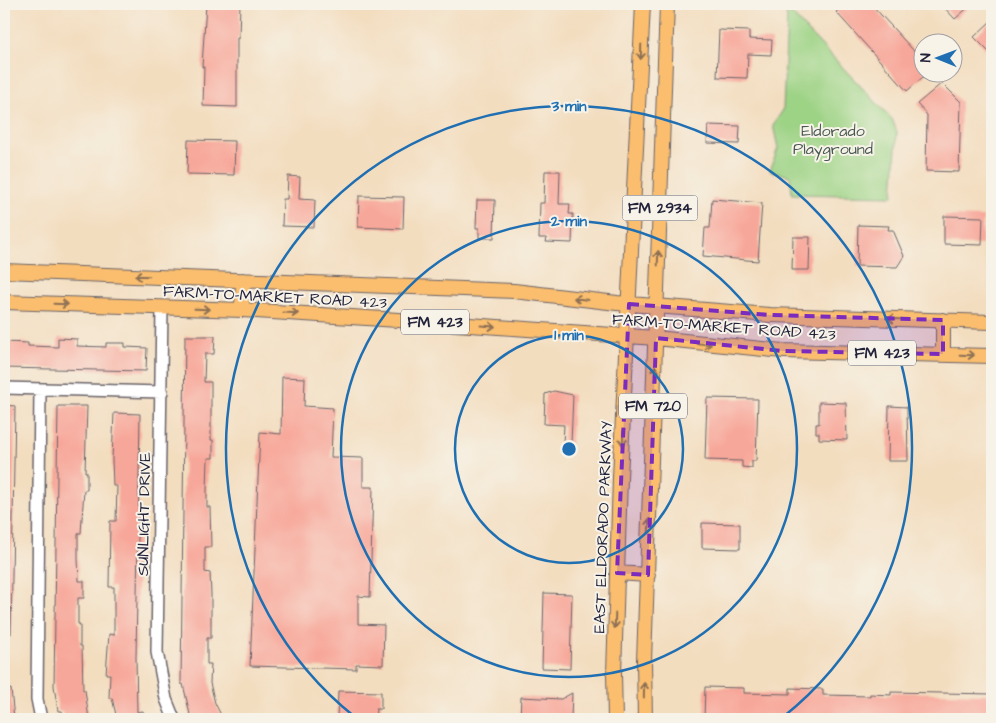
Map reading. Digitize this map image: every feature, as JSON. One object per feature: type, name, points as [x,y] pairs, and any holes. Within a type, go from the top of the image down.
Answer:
[{"type":"main road","name":"FM 2934","points":[[628,336],[643,4]]},
{"type":"main road","name":"FM 2934","points":[[656,338],[667,4]]},
{"type":"main road","name":"FARM-TO-MARKET ROAD 423","points":[[4,271],[514,292],[656,307],[770,315],[992,322]]},
{"type":"main road","points":[[242,310],[243,280]]},
{"type":"main road","name":"FARM-TO-MARKET ROAD 423","points":[[4,302],[242,310],[656,338],[783,351],[992,356]]},
{"type":"main road","points":[[943,320],[943,354]]},
{"type":"main road","name":"EAST ELDORADO PARKWAY","points":[[615,719],[614,674],[617,573],[628,336]]},
{"type":"main road","name":"FM 720","points":[[645,719],[644,661],[656,338]]},
{"type":"main road","points":[[617,573],[648,575]]},
{"type":"street","name":"SUNLIGHT DRIVE","points":[[162,308],[157,652],[166,699],[174,719]]},
{"type":"street","points":[[4,388],[162,392]]},
{"type":"street","points":[[40,389],[37,699],[41,719]]},
{"type":"highlighted area","points":[[629,304],[770,315],[943,320],[943,354],[783,351],[656,338],[648,575],[617,573]]},
{"type":"green space","name":"Eldorado Playground","points":[[783,5],[892,119],[897,132],[893,196],[792,194],[790,176],[770,171],[778,148],[773,125],[783,110],[787,18]]},
{"type":"building","points":[[206,4],[240,4],[239,38],[237,38],[237,107],[203,106],[204,67],[202,67]]},
{"type":"building","points":[[846,4],[871,4],[914,51],[914,82],[917,82],[907,91],[836,12]]},
{"type":"building","points":[[941,4],[972,4],[955,19]]},
{"type":"building","points":[[992,20],[992,55],[974,37]]},
{"type":"building","points":[[719,30],[749,31],[749,39],[772,40],[771,55],[748,54],[747,78],[717,77]]},
{"type":"building","points":[[942,83],[961,102],[959,172],[926,171],[927,115],[917,104]]},
{"type":"building","points":[[708,125],[740,126],[739,144],[707,143]]},
{"type":"building","points":[[188,140],[235,141],[234,175],[187,174]]},
{"type":"building","points":[[545,171],[560,171],[559,204],[570,204],[569,214],[573,214],[572,243],[546,242],[547,238],[539,238],[540,203],[544,203]]},
{"type":"building","points":[[288,176],[300,177],[299,199],[315,200],[314,227],[282,226],[283,199],[287,199]]},
{"type":"building","points":[[359,196],[404,197],[403,229],[358,227]]},
{"type":"building","points":[[712,199],[762,203],[758,261],[703,256],[705,228],[710,228]]},
{"type":"building","points":[[477,200],[495,200],[494,238],[479,238],[479,228],[476,228]]},
{"type":"building","points":[[944,216],[983,217],[982,245],[944,244]]},
{"type":"building","points":[[858,225],[889,226],[888,230],[893,230],[904,256],[897,267],[857,266]]},
{"type":"building","points":[[793,237],[810,237],[809,270],[792,270]]},
{"type":"building","points":[[185,336],[215,336],[214,354],[205,354],[204,382],[211,382],[211,440],[213,440],[213,458],[208,458],[207,507],[210,507],[211,547],[205,547],[205,572],[210,573],[211,594],[211,638],[207,638],[207,664],[211,664],[210,683],[215,703],[223,719],[191,719],[183,684],[181,684]]},
{"type":"building","points":[[58,338],[77,339],[77,346],[106,347],[106,343],[125,343],[125,347],[147,348],[146,371],[4,368],[4,342],[28,343],[28,346],[58,347]]},
{"type":"building","points":[[282,377],[305,378],[304,406],[333,408],[331,457],[363,458],[363,487],[373,487],[370,597],[358,596],[358,624],[384,625],[383,665],[356,664],[356,669],[250,666],[260,432],[281,434]]},
{"type":"building","points":[[554,391],[573,395],[571,444],[563,444],[564,425],[544,424],[545,394]]},
{"type":"building","points":[[707,398],[758,399],[756,461],[752,461],[752,468],[742,467],[742,461],[705,460]]},
{"type":"building","points":[[819,402],[846,403],[847,440],[819,439],[819,433],[816,433],[816,424],[819,424]]},
{"type":"building","points":[[4,405],[15,406],[11,634],[4,634]]},
{"type":"building","points":[[58,406],[87,406],[85,472],[87,472],[87,490],[84,490],[81,533],[78,533],[79,581],[84,581],[84,598],[78,598],[78,624],[80,624],[80,646],[82,646],[83,690],[85,690],[89,719],[64,719],[62,711],[58,711],[54,686]]},
{"type":"building","points":[[889,406],[907,407],[908,461],[888,461]]},
{"type":"building","points":[[114,413],[140,414],[136,657],[137,712],[143,711],[145,719],[117,719],[112,698],[109,698],[110,674],[106,674],[109,634],[114,635],[114,587],[109,587],[110,521],[116,521],[117,486],[113,486],[112,459]]},
{"type":"building","points":[[702,523],[740,524],[740,549],[702,548]]},
{"type":"building","points":[[544,593],[572,594],[570,669],[542,668]]},
{"type":"building","points":[[705,687],[744,688],[744,693],[790,694],[790,688],[823,689],[823,695],[870,696],[870,694],[891,695],[891,692],[992,694],[992,719],[704,719]]},
{"type":"building","points":[[11,689],[14,719],[4,719],[4,690]]},
{"type":"building","points":[[338,691],[381,692],[381,709],[376,709],[375,719],[337,719]]},
{"type":"building","points":[[572,693],[571,719],[520,719],[521,697],[561,699]]}]
